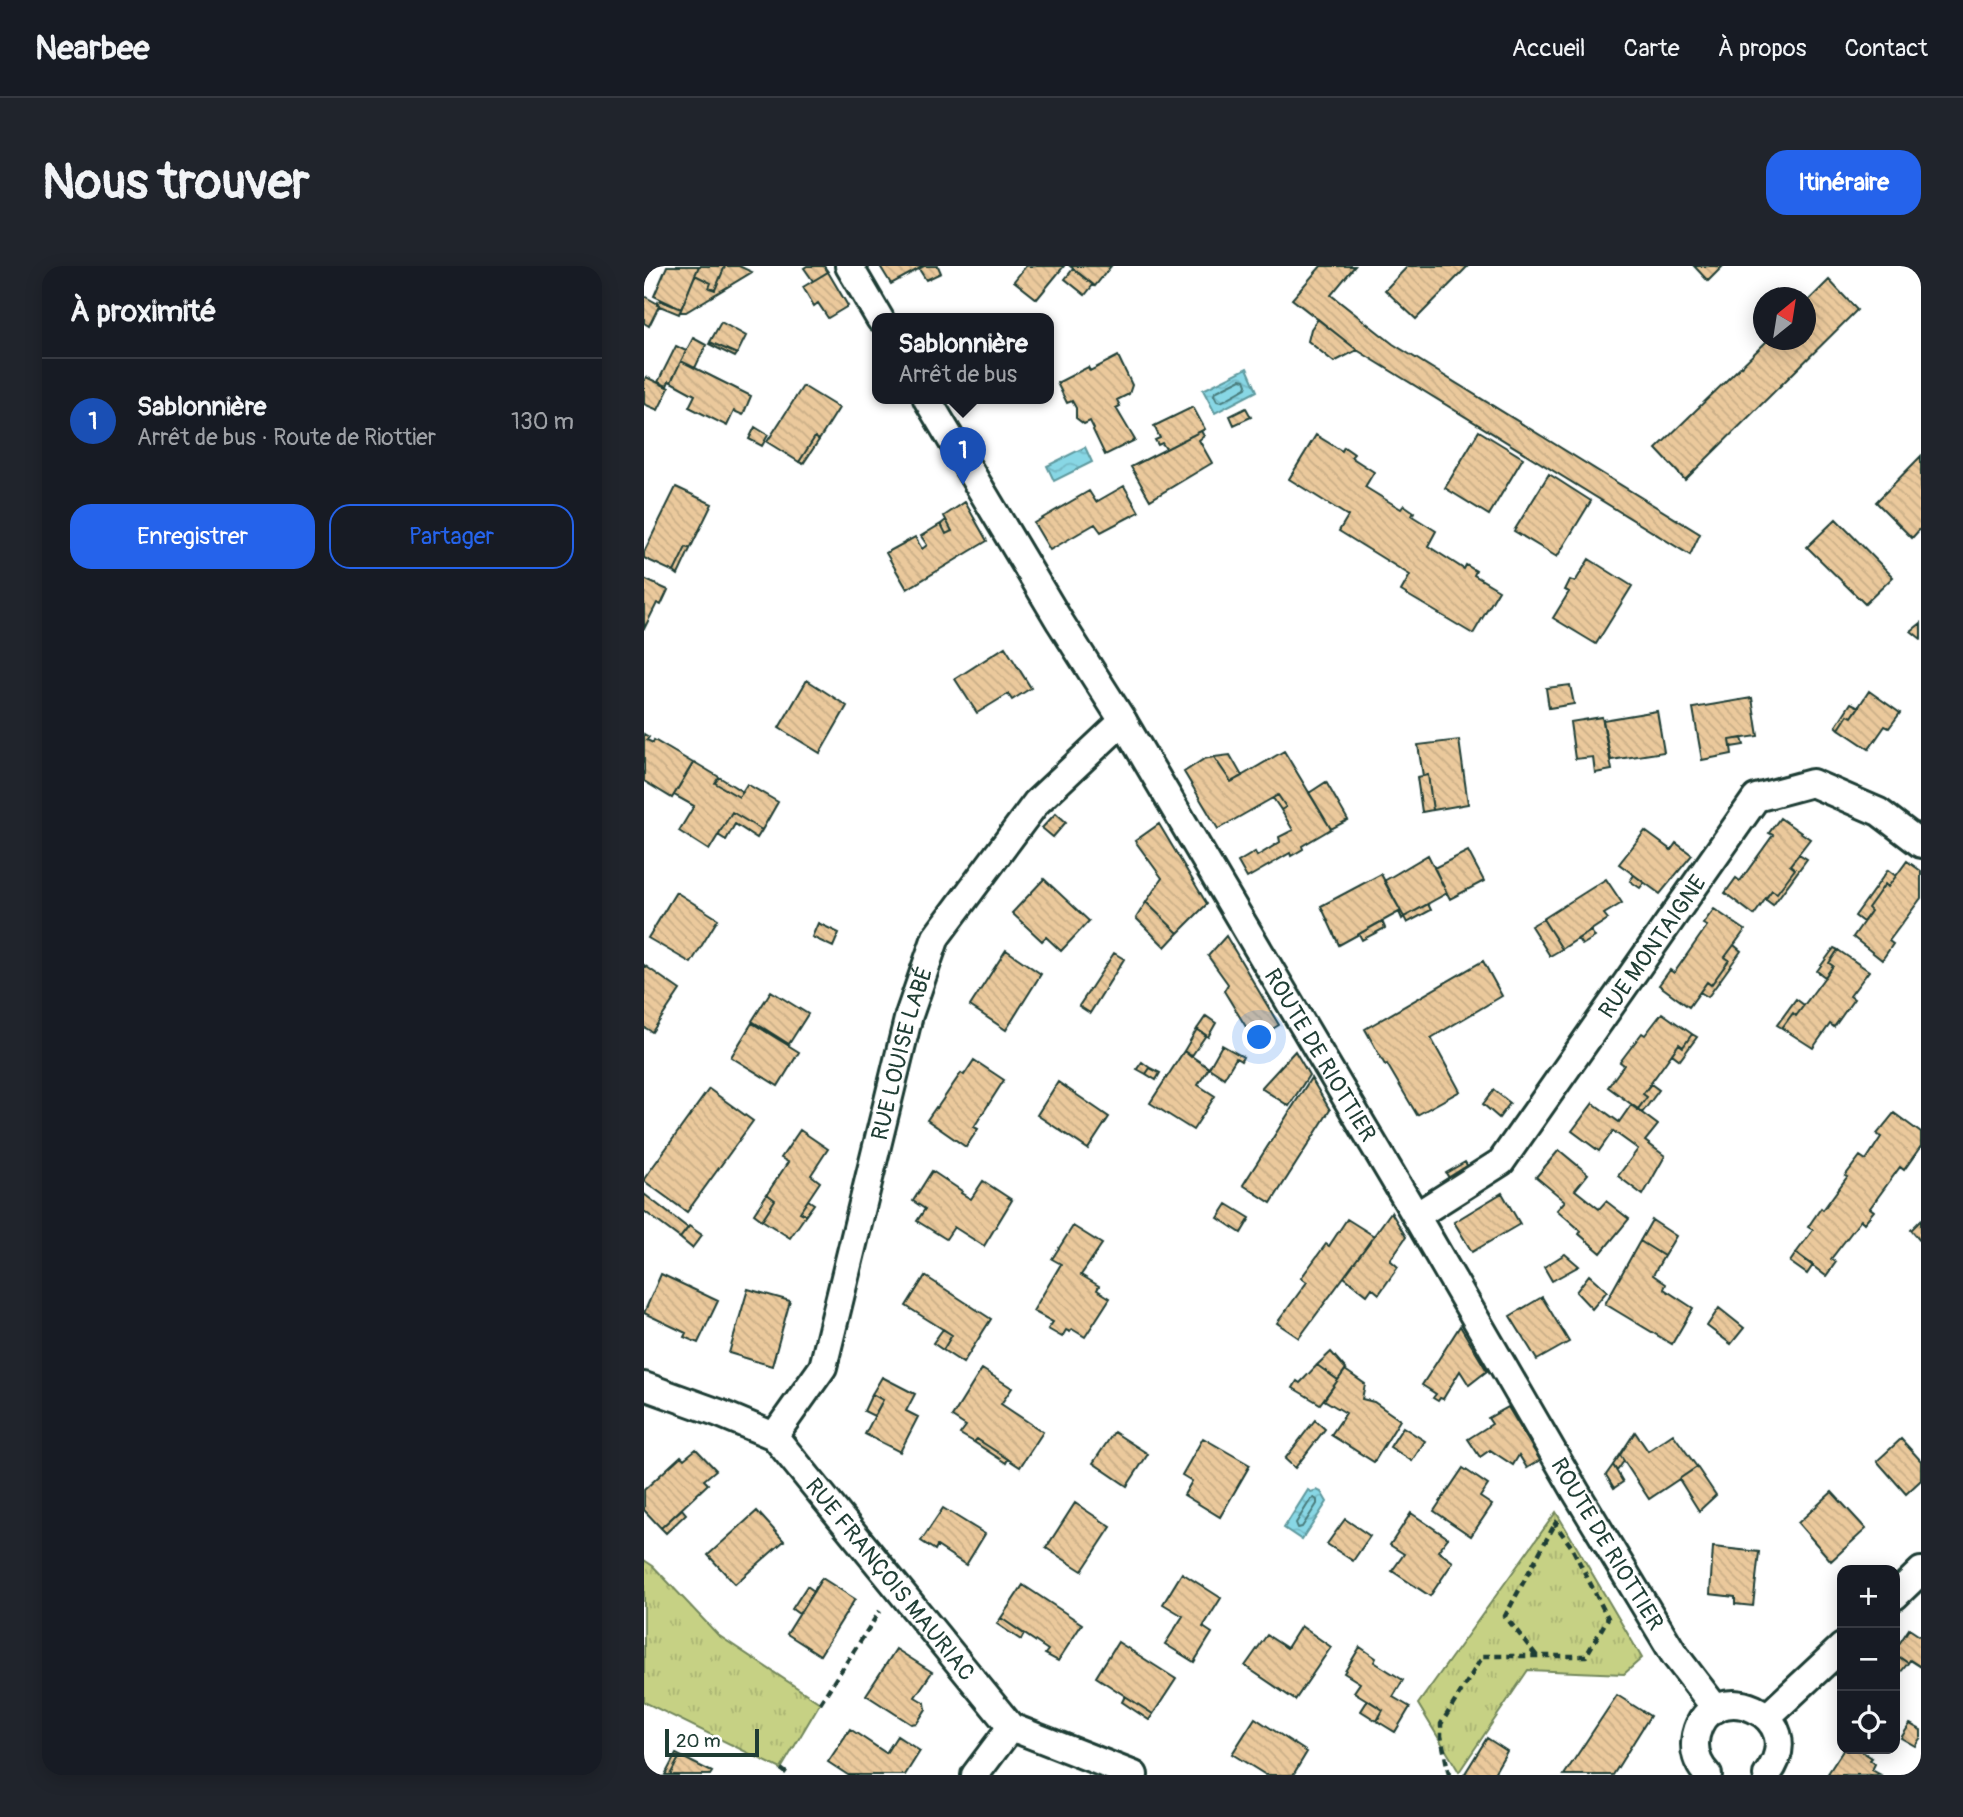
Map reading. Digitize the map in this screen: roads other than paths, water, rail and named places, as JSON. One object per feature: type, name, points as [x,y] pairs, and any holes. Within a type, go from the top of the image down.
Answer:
[{"type":"street","points":[[849,266],[876,313]]},
{"type":"street","name":"ROUTE DE RIOTTIER","points":[[930,404],[1060,622],[1123,721],[1576,1492],[1674,1654],[1716,1709]]},
{"type":"street","name":"RUE LOUISE LABÉ","points":[[774,1436],[823,1367],[909,1014],[936,937],[1036,803],[1123,721]]},
{"type":"street","name":"RUE MONTAIGNE","points":[[1416,1216],[1501,1162],[1756,798],[1812,783],[1879,812],[1921,844]]},
{"type":"street","name":"RUE FRANÇOIS MAURIAC","points":[[644,1386],[774,1436],[1011,1727],[1134,1775]]},
{"type":"street","points":[[1900,1591],[1921,1571]]},
{"type":"street","points":[[1768,1717],[1837,1652]]},
{"type":"street","points":[[1708,1775],[1696,1757],[1698,1730],[1705,1718],[1716,1709],[1729,1704],[1743,1704],[1756,1709],[1768,1717],[1774,1727],[1778,1752],[1767,1775]]},
{"type":"street","points":[[975,1775],[1011,1727]]},
{"type":"water","points":[[1247,368],[1257,391],[1215,413],[1203,390]]},
{"type":"water","points":[[1085,447],[1092,462],[1054,481],[1047,466]]},
{"type":"water","points":[[1308,1490],[1321,1492],[1327,1502],[1302,1540],[1284,1528]]},
{"type":"place","name":"Sablonnière","points":[[963,485]]}]
